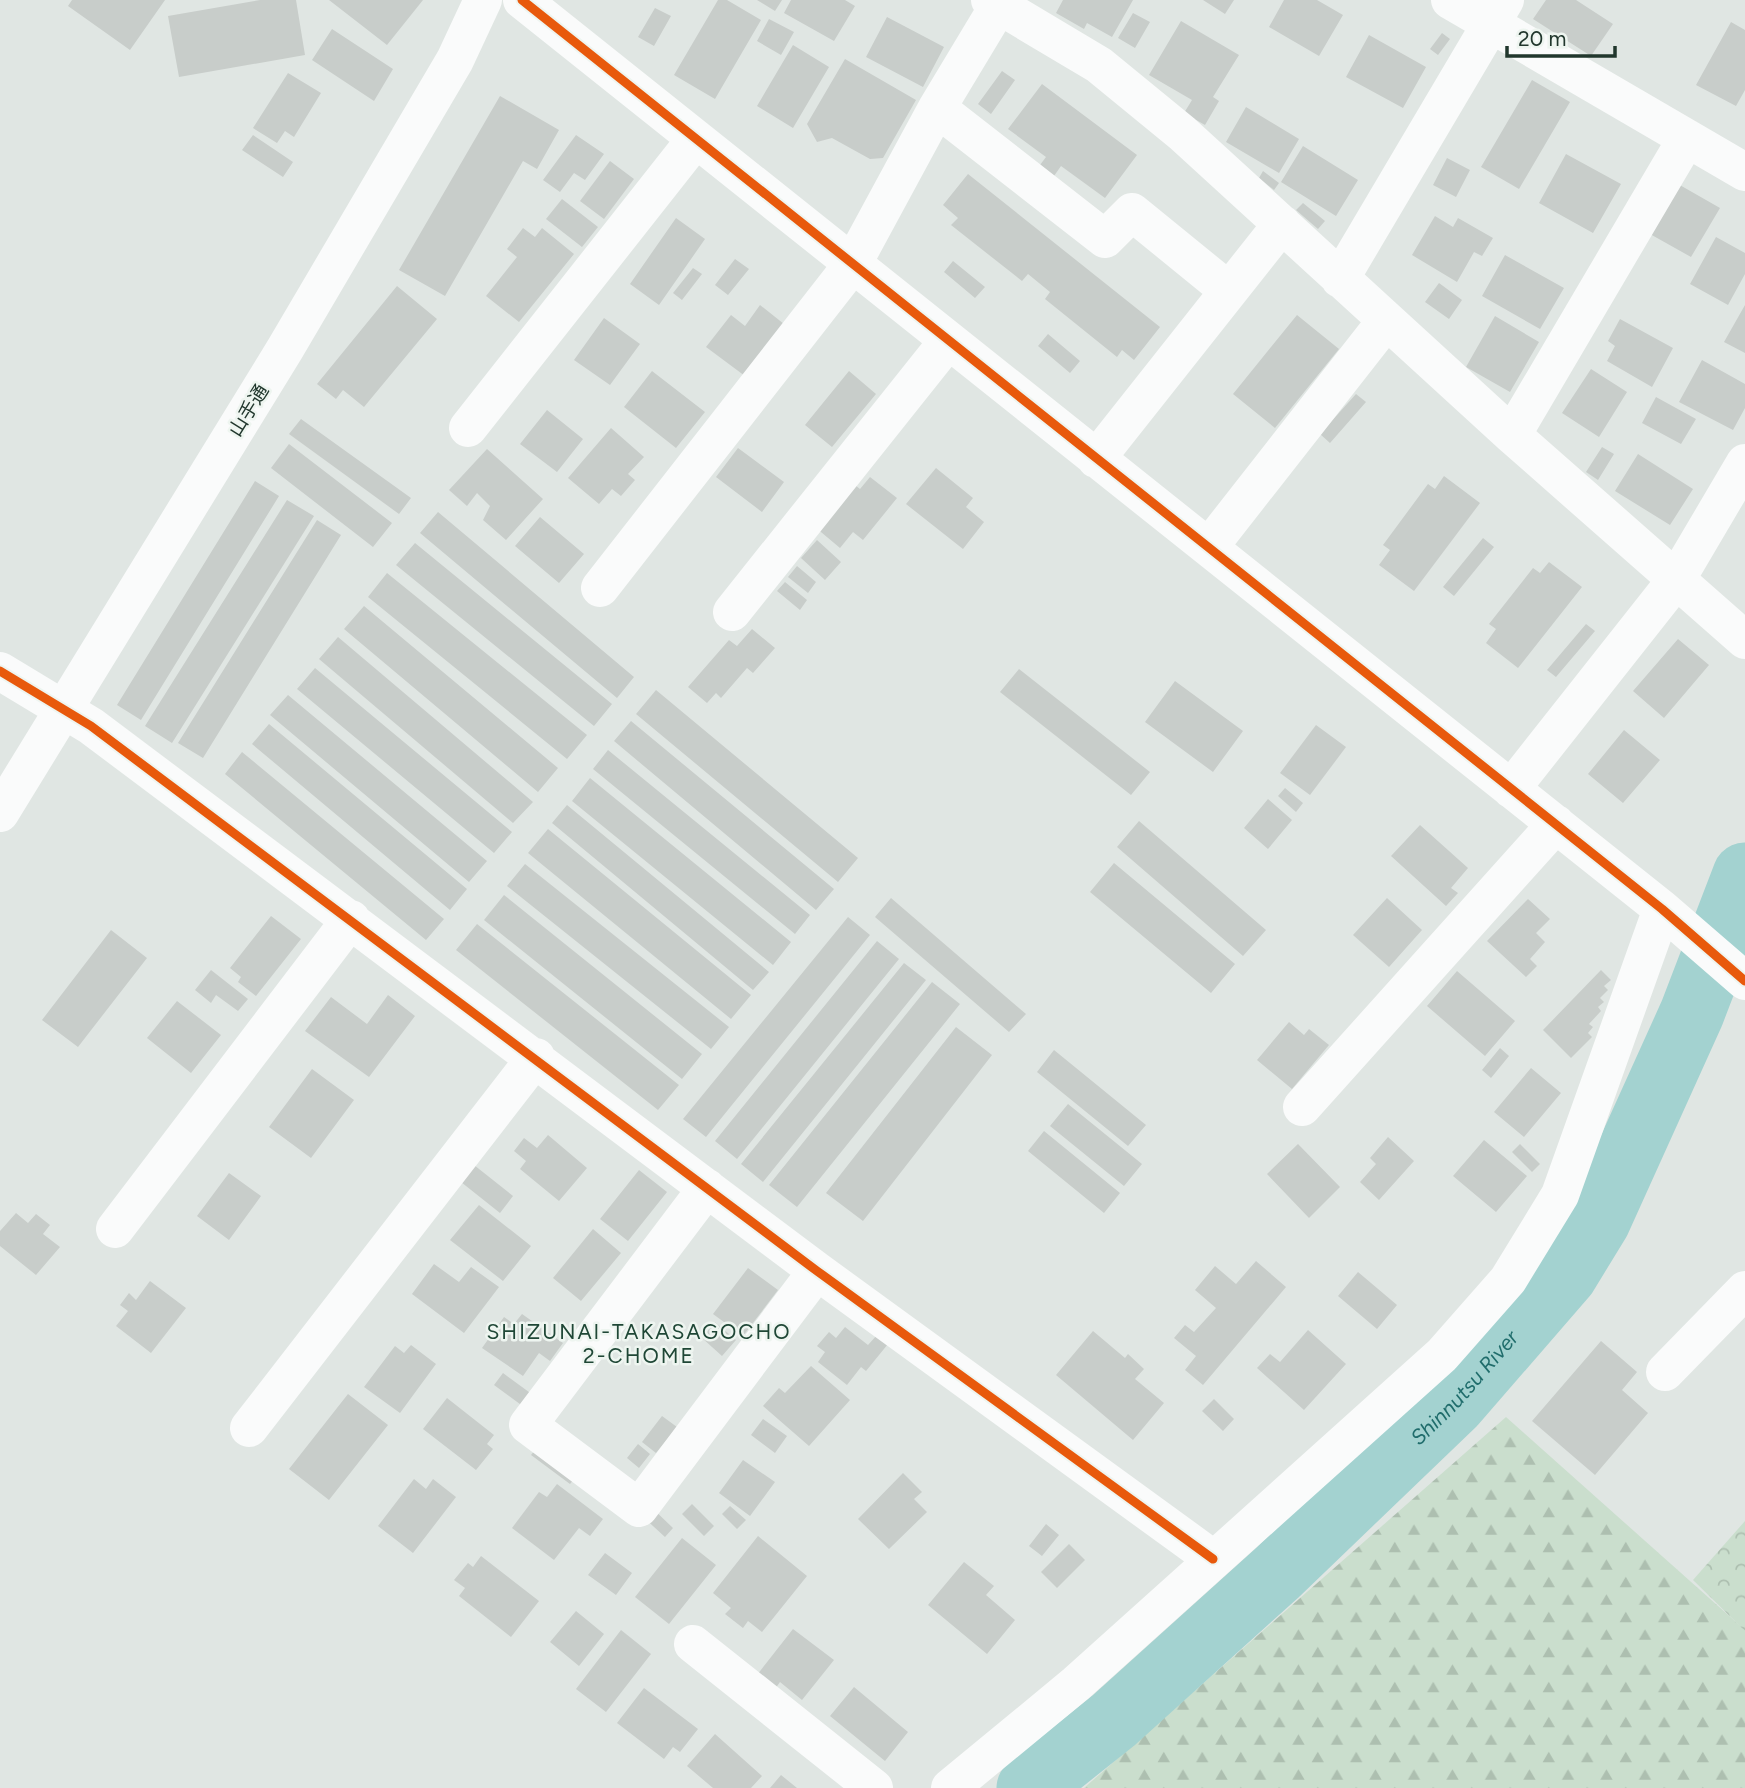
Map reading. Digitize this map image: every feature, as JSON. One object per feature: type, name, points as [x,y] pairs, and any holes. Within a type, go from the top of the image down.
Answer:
[{"type":"street","name":"山手通","points":[[0,813],[285,349],[455,60],[483,0]]},
{"type":"street","points":[[522,0],[1672,917],[1744,980]]},
{"type":"street","points":[[1450,0],[1498,12],[1687,138],[1745,172]]},
{"type":"street","points":[[600,589],[852,265],[997,2],[1100,65],[1182,133],[1512,435],[1745,640]]},
{"type":"street","points":[[1340,279],[1498,12]]},
{"type":"street","points":[[937,108],[1105,239],[1132,212],[1229,290]]},
{"type":"street","points":[[1512,435],[1687,138]]},
{"type":"street","points":[[468,428],[695,140]]},
{"type":"street","points":[[1096,459],[1282,224]]},
{"type":"street","points":[[1209,547],[1386,321]]},
{"type":"street","points":[[732,612],[948,341]]},
{"type":"street","points":[[1511,789],[1676,580],[1745,463]]},
{"type":"street","points":[[0,671],[64,708],[536,1057],[817,1271],[1213,1559]]},
{"type":"street","points":[[1302,1107],[1556,824]]},
{"type":"street","points":[[950,1788],[1076,1684],[1443,1355],[1508,1280],[1560,1195],[1672,917]]},
{"type":"street","points":[[115,1228],[351,919]]},
{"type":"street","points":[[249,1428],[536,1057]]},
{"type":"street","points":[[707,1188],[528,1425],[639,1508],[817,1271]]},
{"type":"street","points":[[1665,1372],[1745,1290]]},
{"type":"street","points":[[693,1644],[874,1788]]},
{"type":"green space","points":[[1506,1417],[1745,1630],[1745,1788],[1084,1788]]},
{"type":"green space","points":[[1745,1521],[1745,1631],[1693,1580]]},
{"type":"building","points":[[72,0],[165,0],[130,50],[68,6]]},
{"type":"building","points":[[260,0],[296,0],[305,55],[179,77],[168,16]]},
{"type":"building","points":[[329,0],[423,0],[387,45]]},
{"type":"building","points":[[718,0],[727,0],[761,20],[715,99],[674,75]]},
{"type":"building","points":[[757,0],[782,0],[775,11]]},
{"type":"building","points":[[791,0],[845,0],[855,6],[834,41],[784,13]]},
{"type":"building","points":[[1063,0],[1133,0],[1112,37],[1087,23],[1084,29],[1056,13]]},
{"type":"building","points":[[1203,0],[1234,0],[1225,14]]},
{"type":"building","points":[[1284,0],[1317,0],[1343,15],[1319,56],[1269,27]]},
{"type":"building","points":[[1546,0],[1576,0],[1613,24],[1591,56],[1533,19]]},
{"type":"building","points":[[655,8],[671,16],[654,46],[638,37]]},
{"type":"building","points":[[1133,13],[1150,22],[1135,48],[1118,38]]},
{"type":"building","points":[[887,17],[944,47],[923,87],[866,57]]},
{"type":"building","points":[[769,19],[794,32],[781,55],[757,41]]},
{"type":"building","points":[[1181,21],[1239,55],[1213,97],[1219,101],[1205,125],[1184,113],[1192,100],[1149,75]]},
{"type":"building","points":[[1731,22],[1745,30],[1745,90],[1736,106],[1696,85]]},
{"type":"building","points":[[332,29],[393,69],[374,101],[312,60]]},
{"type":"building","points":[[1442,33],[1450,39],[1438,55],[1430,49]]},
{"type":"building","points":[[1369,35],[1426,67],[1403,108],[1346,77]]},
{"type":"building","points":[[793,45],[829,67],[793,128],[757,106]]},
{"type":"building","points":[[845,59],[916,100],[883,158],[870,159],[832,138],[817,142],[807,124]]},
{"type":"building","points":[[1002,71],[1015,80],[991,114],[978,104]]},
{"type":"building","points":[[288,73],[321,93],[294,137],[285,131],[277,143],[253,128]]},
{"type":"building","points":[[1532,80],[1570,102],[1519,189],[1481,167]]},
{"type":"building","points":[[1042,84],[1137,155],[1105,198],[1061,166],[1054,176],[1040,165],[1046,157],[1008,129]]},
{"type":"building","points":[[500,96],[559,130],[537,169],[523,161],[445,296],[399,270]]},
{"type":"building","points":[[1246,107],[1299,139],[1279,173],[1226,142]]},
{"type":"building","points":[[253,135],[293,162],[283,177],[242,150]]},
{"type":"building","points":[[576,135],[604,154],[585,180],[574,173],[560,192],[543,180]]},
{"type":"building","points":[[1303,146],[1358,180],[1336,216],[1281,182]]},
{"type":"building","points":[[1566,154],[1621,184],[1593,233],[1539,203]]},
{"type":"building","points":[[1447,158],[1470,170],[1456,197],[1433,185]]},
{"type":"building","points":[[610,161],[634,179],[604,219],[580,201]]},
{"type":"building","points":[[1263,171],[1279,183],[1274,190],[1259,178]]},
{"type":"building","points":[[968,174],[1160,327],[1134,360],[1122,350],[1117,357],[1045,299],[1050,292],[1028,274],[1022,281],[951,225],[958,218],[943,205]]},
{"type":"building","points":[[1678,184],[1720,208],[1691,257],[1650,234]]},
{"type":"building","points":[[562,199],[598,227],[582,247],[546,219]]},
{"type":"building","points":[[1303,203],[1325,221],[1318,229],[1296,210]]},
{"type":"building","points":[[1435,216],[1453,227],[1458,218],[1493,238],[1482,256],[1474,252],[1457,282],[1412,255]]},
{"type":"building","points":[[676,218],[705,239],[659,305],[630,284]]},
{"type":"building","points":[[523,228],[535,237],[542,228],[574,254],[519,322],[486,296],[517,257],[507,249]]},
{"type":"building","points":[[1716,237],[1745,253],[1745,274],[1728,305],[1690,284]]},
{"type":"building","points":[[1505,255],[1564,288],[1540,329],[1482,296]]},
{"type":"building","points":[[735,259],[749,269],[728,295],[715,285]]},
{"type":"building","points":[[953,261],[985,287],[975,298],[944,272]]},
{"type":"building","points":[[693,268],[702,274],[682,300],[673,293]]},
{"type":"building","points":[[1439,283],[1462,300],[1449,319],[1425,302]]},
{"type":"building","points":[[397,286],[437,319],[364,407],[343,390],[336,399],[317,384]]},
{"type":"building","points":[[760,305],[789,328],[749,379],[706,347],[731,315],[745,326]]},
{"type":"building","points":[[1745,305],[1745,353],[1724,342]]},
{"type":"building","points":[[1297,315],[1339,349],[1275,428],[1233,394]]},
{"type":"building","points":[[1495,316],[1539,342],[1510,392],[1466,367]]},
{"type":"building","points":[[604,318],[640,344],[610,385],[574,360]]},
{"type":"building","points":[[1620,319],[1673,348],[1652,387],[1607,361],[1615,346],[1608,341]]},
{"type":"building","points":[[1048,334],[1080,361],[1070,373],[1038,346]]},
{"type":"building","points":[[1702,360],[1745,384],[1745,408],[1733,430],[1679,402]]},
{"type":"building","points":[[1591,369],[1627,392],[1599,437],[1562,413]]},
{"type":"building","points":[[652,371],[705,412],[676,448],[624,407]]},
{"type":"building","points":[[849,371],[876,394],[832,447],[805,425]]},
{"type":"building","points":[[1356,394],[1366,402],[1330,443],[1320,434]]},
{"type":"building","points":[[1656,397],[1696,419],[1681,444],[1642,423]]},
{"type":"building","points":[[547,410],[583,439],[557,472],[520,444]]},
{"type":"building","points":[[301,419],[411,498],[399,514],[289,434]]},
{"type":"building","points":[[611,428],[644,457],[628,474],[635,480],[621,496],[612,489],[599,504],[568,478]]},
{"type":"building","points":[[289,444],[392,523],[373,547],[271,468]]},
{"type":"building","points":[[1602,447],[1614,454],[1598,480],[1586,472]]},
{"type":"building","points":[[738,448],[784,482],[762,512],[716,477]]},
{"type":"building","points":[[487,449],[543,499],[506,540],[483,520],[490,506],[477,493],[467,506],[449,490]]},
{"type":"building","points":[[1638,454],[1693,489],[1670,525],[1615,491]]},
{"type":"building","points":[[936,468],[973,498],[966,507],[984,522],[963,549],[906,504]]},
{"type":"building","points":[[1444,476],[1480,503],[1414,591],[1379,565],[1390,550],[1383,545],[1428,484],[1435,489]]},
{"type":"building","points":[[870,477],[897,498],[863,540],[853,532],[840,548],[815,527],[851,482],[860,489]]},
{"type":"building","points":[[255,481],[279,496],[141,720],[117,705]]},
{"type":"building","points":[[287,500],[314,516],[172,743],[145,726]]},
{"type":"building","points":[[438,512],[634,677],[617,698],[420,533]]},
{"type":"building","points":[[540,517],[584,554],[559,583],[515,546]]},
{"type":"building","points":[[317,520],[341,535],[203,758],[178,743]]},
{"type":"building","points":[[1483,538],[1494,547],[1454,596],[1443,587]]},
{"type":"building","points":[[817,540],[841,562],[825,580],[801,558]]},
{"type":"building","points":[[415,543],[612,704],[594,726],[396,565]]},
{"type":"building","points":[[1549,562],[1582,587],[1518,668],[1486,643],[1496,629],[1489,624],[1533,568],[1540,573]]},
{"type":"building","points":[[797,566],[816,582],[808,593],[788,577]]},
{"type":"building","points":[[387,573],[587,735],[567,759],[368,597]]},
{"type":"building","points":[[785,582],[807,600],[800,610],[777,591]]},
{"type":"building","points":[[364,606],[558,768],[538,792],[344,629]]},
{"type":"building","points":[[1586,624],[1595,631],[1556,677],[1547,670]]},
{"type":"building","points":[[752,629],[775,648],[753,673],[747,668],[721,698],[716,693],[707,703],[688,687],[729,640],[737,646]]},
{"type":"building","points":[[338,637],[533,802],[513,823],[319,659]]},
{"type":"building","points":[[1678,639],[1709,665],[1664,718],[1633,691]]},
{"type":"building","points":[[315,668],[512,832],[494,853],[297,689]]},
{"type":"building","points":[[1019,669],[1150,772],[1131,795],[1000,692]]},
{"type":"building","points":[[1175,681],[1243,731],[1213,772],[1145,722]]},
{"type":"building","points":[[656,690],[858,858],[838,882],[636,714]]},
{"type":"building","points":[[288,695],[487,861],[469,882],[270,715]]},
{"type":"building","points":[[631,721],[834,889],[816,910],[614,741]]},
{"type":"building","points":[[269,724],[467,889],[450,910],[252,744]]},
{"type":"building","points":[[1316,725],[1346,747],[1310,795],[1280,773]]},
{"type":"building","points":[[1624,730],[1660,760],[1623,803],[1588,774]]},
{"type":"building","points":[[608,750],[810,915],[795,934],[593,769]]},
{"type":"building","points":[[242,752],[444,919],[426,940],[225,774]]},
{"type":"building","points":[[590,778],[791,942],[773,965],[572,801]]},
{"type":"building","points":[[1285,788],[1303,803],[1296,812],[1278,796]]},
{"type":"building","points":[[1268,799],[1292,820],[1268,849],[1244,828]]},
{"type":"building","points":[[567,805],[769,972],[753,990],[552,823]]},
{"type":"building","points":[[1139,821],[1266,930],[1243,956],[1117,847]]},
{"type":"building","points":[[1420,825],[1468,868],[1451,888],[1458,893],[1446,906],[1391,856]]},
{"type":"building","points":[[548,829],[751,995],[731,1019],[528,853]]},
{"type":"building","points":[[1114,863],[1235,964],[1211,993],[1090,892]]},
{"type":"building","points":[[525,864],[729,1027],[711,1049],[507,886]]},
{"type":"building","points":[[504,895],[702,1054],[682,1079],[484,920]]},
{"type":"building","points":[[891,898],[1026,1014],[1009,1032],[875,917]]},
{"type":"building","points":[[1387,898],[1422,930],[1389,967],[1353,935]]},
{"type":"building","points":[[1528,899],[1550,919],[1536,933],[1545,942],[1530,959],[1537,966],[1526,977],[1487,941]]},
{"type":"building","points":[[271,916],[301,939],[256,996],[238,982],[241,977],[230,968]]},
{"type":"building","points":[[848,917],[870,935],[706,1137],[683,1119]]},
{"type":"building","points":[[477,924],[679,1085],[658,1110],[456,950]]},
{"type":"building","points":[[111,930],[147,958],[78,1047],[42,1020]]},
{"type":"building","points":[[877,941],[899,959],[737,1159],[715,1141]]},
{"type":"building","points":[[904,963],[926,980],[763,1182],[741,1164]]},
{"type":"building","points":[[211,970],[248,999],[238,1011],[216,995],[211,1003],[195,990]]},
{"type":"building","points":[[1601,970],[1611,980],[1604,986],[1608,990],[1600,998],[1604,1002],[1598,1007],[1601,1011],[1589,1024],[1593,1027],[1588,1033],[1592,1037],[1571,1058],[1543,1030]]},
{"type":"building","points":[[1457,971],[1515,1021],[1485,1056],[1427,1006]]},
{"type":"building","points":[[932,982],[960,1004],[797,1207],[769,1185]]},
{"type":"building","points":[[388,995],[415,1016],[369,1077],[305,1031],[331,997],[367,1024]]},
{"type":"building","points":[[177,1001],[221,1035],[191,1073],[147,1038]]},
{"type":"building","points":[[1289,1022],[1304,1035],[1309,1029],[1329,1045],[1292,1089],[1257,1060]]},
{"type":"building","points":[[956,1027],[992,1055],[863,1221],[826,1193]]},
{"type":"building","points":[[1500,1048],[1509,1056],[1491,1078],[1482,1070]]},
{"type":"building","points":[[1054,1050],[1146,1125],[1128,1146],[1037,1072]]},
{"type":"building","points":[[1531,1068],[1561,1093],[1524,1137],[1494,1112]]},
{"type":"building","points":[[312,1069],[354,1100],[311,1158],[269,1127]]},
{"type":"building","points":[[1068,1104],[1142,1164],[1124,1186],[1050,1126]]},
{"type":"building","points":[[1044,1131],[1120,1193],[1104,1213],[1028,1151]]},
{"type":"building","points":[[548,1135],[587,1168],[559,1201],[520,1169],[526,1161],[514,1151],[524,1138],[537,1148]]},
{"type":"building","points":[[1388,1137],[1414,1161],[1379,1200],[1360,1182],[1376,1164],[1370,1158]]},
{"type":"building","points":[[1484,1140],[1527,1176],[1496,1212],[1453,1176]]},
{"type":"building","points":[[1298,1144],[1340,1187],[1309,1218],[1267,1174]]},
{"type":"building","points":[[1520,1144],[1540,1164],[1532,1172],[1512,1152]]},
{"type":"building","points":[[474,1165],[513,1196],[500,1213],[461,1182]]},
{"type":"building","points":[[639,1170],[667,1192],[628,1241],[600,1219]]},
{"type":"building","points":[[229,1173],[261,1196],[229,1240],[197,1216]]},
{"type":"building","points":[[479,1205],[531,1246],[503,1281],[450,1240]]},
{"type":"building","points":[[16,1213],[28,1223],[36,1214],[50,1225],[43,1234],[60,1247],[36,1275],[0,1246],[0,1231]]},
{"type":"building","points":[[593,1229],[621,1253],[581,1301],[553,1278]]},
{"type":"building","points":[[1256,1261],[1286,1287],[1203,1385],[1185,1370],[1196,1356],[1174,1338],[1185,1325],[1194,1332],[1216,1308],[1195,1290],[1215,1266],[1236,1284]]},
{"type":"building","points":[[434,1264],[459,1282],[471,1267],[499,1287],[464,1333],[412,1294]]},
{"type":"building","points":[[748,1268],[778,1290],[743,1336],[713,1314]]},
{"type":"building","points":[[1358,1272],[1397,1305],[1377,1329],[1338,1296]]},
{"type":"building","points":[[150,1281],[186,1308],[151,1353],[116,1326],[128,1311],[120,1305],[129,1293],[136,1300]]},
{"type":"building","points":[[522,1314],[563,1343],[550,1361],[539,1353],[523,1376],[482,1348],[504,1317],[514,1324]]},
{"type":"building","points":[[715,1322],[736,1340],[722,1356],[702,1338]]},
{"type":"building","points":[[845,1327],[868,1345],[877,1335],[888,1344],[866,1371],[861,1367],[847,1385],[818,1362],[825,1352],[817,1346],[829,1332],[836,1338]]},
{"type":"building","points":[[1308,1330],[1346,1364],[1304,1410],[1257,1368],[1270,1354],[1280,1362]]},
{"type":"building","points":[[1093,1331],[1125,1358],[1128,1354],[1144,1369],[1135,1379],[1164,1403],[1133,1440],[1056,1375]]},
{"type":"building","points":[[1601,1341],[1637,1372],[1622,1390],[1648,1413],[1595,1475],[1532,1421]]},
{"type":"building","points":[[411,1345],[436,1364],[400,1413],[364,1387],[395,1346],[404,1353]]},
{"type":"building","points":[[811,1366],[850,1400],[809,1446],[763,1406],[779,1388],[785,1393]]},
{"type":"building","points":[[503,1373],[533,1395],[524,1407],[494,1385]]},
{"type":"building","points":[[348,1394],[388,1425],[329,1500],[289,1469]]},
{"type":"building","points":[[447,1398],[494,1435],[487,1444],[493,1449],[476,1470],[423,1429]]},
{"type":"building","points":[[1214,1399],[1234,1419],[1223,1431],[1202,1411]]},
{"type":"building","points":[[662,1416],[677,1427],[656,1453],[642,1442]]},
{"type":"building","points":[[763,1419],[787,1436],[775,1453],[751,1435]]},
{"type":"building","points":[[638,1444],[650,1454],[639,1468],[627,1458]]},
{"type":"building","points":[[539,1445],[578,1474],[570,1484],[531,1455]]},
{"type":"building","points":[[743,1460],[775,1482],[750,1516],[719,1493]]},
{"type":"building","points":[[903,1473],[922,1492],[914,1499],[927,1512],[889,1549],[858,1519]]},
{"type":"building","points":[[414,1479],[426,1489],[433,1479],[456,1497],[413,1553],[378,1526]]},
{"type":"building","points":[[557,1484],[603,1519],[590,1536],[579,1528],[554,1560],[512,1528],[539,1492],[547,1497]]},
{"type":"building","points":[[692,1504],[714,1526],[704,1536],[682,1514]]},
{"type":"building","points":[[649,1505],[673,1528],[665,1537],[641,1515]]},
{"type":"building","points":[[730,1506],[746,1520],[737,1529],[722,1514]]},
{"type":"building","points":[[1046,1524],[1059,1535],[1042,1556],[1029,1546]]},
{"type":"building","points":[[758,1536],[807,1576],[762,1632],[748,1621],[743,1628],[725,1614],[731,1608],[713,1593]]},
{"type":"building","points":[[682,1538],[716,1565],[669,1624],[635,1597]]},
{"type":"building","points":[[1069,1544],[1085,1560],[1057,1588],[1041,1572]]},
{"type":"building","points":[[605,1553],[632,1573],[616,1595],[588,1575]]},
{"type":"building","points":[[481,1556],[539,1601],[511,1637],[459,1596],[465,1588],[454,1580],[468,1563],[473,1567]]},
{"type":"building","points":[[964,1562],[994,1586],[986,1595],[1015,1620],[987,1654],[928,1605]]},
{"type":"building","points":[[576,1611],[604,1634],[579,1666],[550,1642]]},
{"type":"building","points":[[793,1629],[834,1660],[802,1700],[780,1682],[775,1689],[757,1675]]},
{"type":"building","points":[[621,1630],[651,1654],[606,1712],[576,1689]]},
{"type":"building","points":[[854,1687],[908,1732],[885,1761],[830,1716]]},
{"type":"building","points":[[644,1688],[698,1729],[680,1752],[673,1747],[664,1759],[617,1723]]},
{"type":"building","points":[[715,1734],[762,1776],[751,1788],[713,1788],[687,1766]]},
{"type":"building","points":[[781,1775],[797,1788],[770,1788]]},
{"type":"waterway","name":"Shinnutsu River","points":[[1029,1788],[1114,1720],[1277,1573],[1454,1403],[1565,1275],[1598,1221],[1692,1013],[1745,875]]},
{"type":"cycle path","points":[[522,0],[1662,909],[1745,981]]},
{"type":"cycle path","points":[[0,671],[91,726],[817,1271],[1213,1559]]},
{"type":"district","name":"SHIZUNAI-TAKASAGOCHO 2-CHOME","points":[[639,1344]]}]
